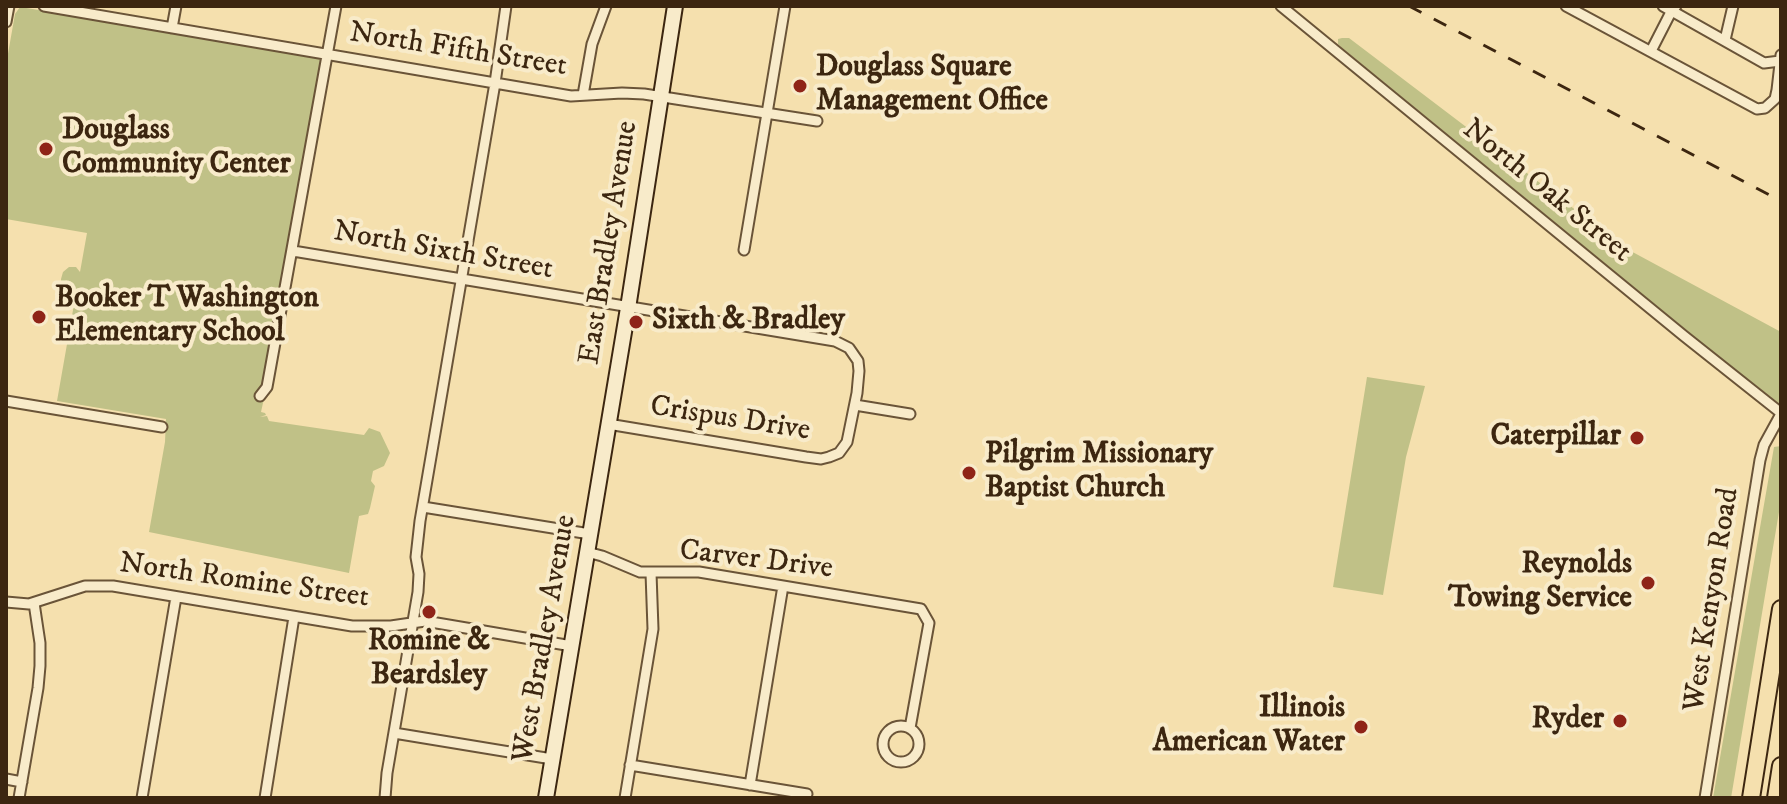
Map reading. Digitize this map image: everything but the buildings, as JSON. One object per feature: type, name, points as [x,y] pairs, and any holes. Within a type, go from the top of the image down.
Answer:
[{"type":"highway","points":[[1751,798],[1781,609]]},
{"type":"highway","points":[[1776,798],[1781,766]]},
{"type":"main road","name":"East Bradley Avenue","points":[[598,489],[675,6]]},
{"type":"main road","name":"West Bradley Avenue","points":[[546,798],[598,489]]},
{"type":"street","points":[[6,22],[9,6]]},
{"type":"street","name":"North Fifth Street","points":[[44,6],[571,96],[622,93],[660,96],[817,121]]},
{"type":"street","points":[[172,28],[176,6]]},
{"type":"street","points":[[260,396],[267,387],[336,6]]},
{"type":"street","points":[[385,798],[418,592],[417,539],[506,6]]},
{"type":"street","points":[[583,95],[592,44],[606,6]]},
{"type":"street","points":[[744,250],[785,6]]},
{"type":"street","name":"North Oak Street","points":[[1281,6],[1781,413]]},
{"type":"street","points":[[1566,6],[1757,109],[1765,108],[1775,99],[1780,58],[1764,63],[1670,7],[1651,51]]},
{"type":"street","points":[[1725,40],[1733,6]]},
{"type":"street","name":"North Sixth Street","points":[[293,251],[835,341],[849,348],[858,361],[855,405]]},
{"type":"street","points":[[6,401],[162,427]]},
{"type":"street","points":[[855,405],[910,414]]},
{"type":"street","name":"Crispus Drive","points":[[608,424],[821,459],[843,449],[855,405]]},
{"type":"street","name":"West Kenyon Road","points":[[1705,798],[1760,460],[1764,445],[1781,413]]},
{"type":"street","points":[[423,507],[590,534]]},
{"type":"street","name":"Carver Drive","points":[[587,552],[631,569],[651,573],[699,572],[921,609],[929,623],[910,728]]},
{"type":"street","points":[[625,798],[653,629],[651,573]]},
{"type":"street","name":"North Romine Street","points":[[6,602],[34,603],[67,590],[96,585],[113,586],[352,626],[391,626],[425,621],[572,646]]},
{"type":"street","points":[[750,785],[783,586]]},
{"type":"street","points":[[142,798],[176,597]]},
{"type":"street","points":[[19,798],[40,666],[34,603]]},
{"type":"street","points":[[265,798],[294,617]]},
{"type":"street","points":[[894,727],[910,728],[918,737],[918,750],[904,761],[892,759],[884,751],[885,735],[894,727]]},
{"type":"street","points":[[394,733],[552,759]]},
{"type":"street","points":[[630,765],[807,794]]},
{"type":"street","points":[[6,779],[22,782]]},
{"type":"green space","points":[[20,7],[325,56],[261,412],[266,415],[260,417],[267,416],[269,421],[364,435],[369,428],[380,432],[390,453],[384,466],[373,471],[371,481],[375,486],[370,508],[368,514],[359,516],[349,573],[149,532],[165,442],[166,419],[57,401],[76,293],[71,297],[65,295],[61,279],[69,267],[76,267],[80,272],[87,233],[6,219],[6,65],[15,14]]},
{"type":"green space","points":[[1349,38],[1627,249],[1781,332],[1781,405],[1341,47],[1338,39]]},
{"type":"green space","points":[[1367,377],[1425,386],[1406,457],[1383,595],[1333,587]]},
{"type":"green space","points":[[1781,446],[1781,500],[1731,798],[1713,798],[1774,447]]},
{"type":"railway","points":[[1409,6],[1781,201]]},
{"type":"place","name":"Douglass Square Management Office","points":[[800,86]]},
{"type":"place","name":"Douglass Community Center","points":[[46,149]]},
{"type":"place","name":"Booker T Washington Elementary School","points":[[39,317]]},
{"type":"place","name":"Sixth & Bradley","points":[[636,322]]},
{"type":"place","name":"Caterpillar","points":[[1637,438]]},
{"type":"place","name":"Pilgrim Missionary Baptist Church","points":[[969,473]]},
{"type":"place","name":"Reynolds Towing Service","points":[[1648,583]]},
{"type":"place","name":"Romine & Beardsley","points":[[429,612]]},
{"type":"place","name":"Ryder","points":[[1620,721]]},
{"type":"place","name":"Illinois American Water","points":[[1361,727]]}]
